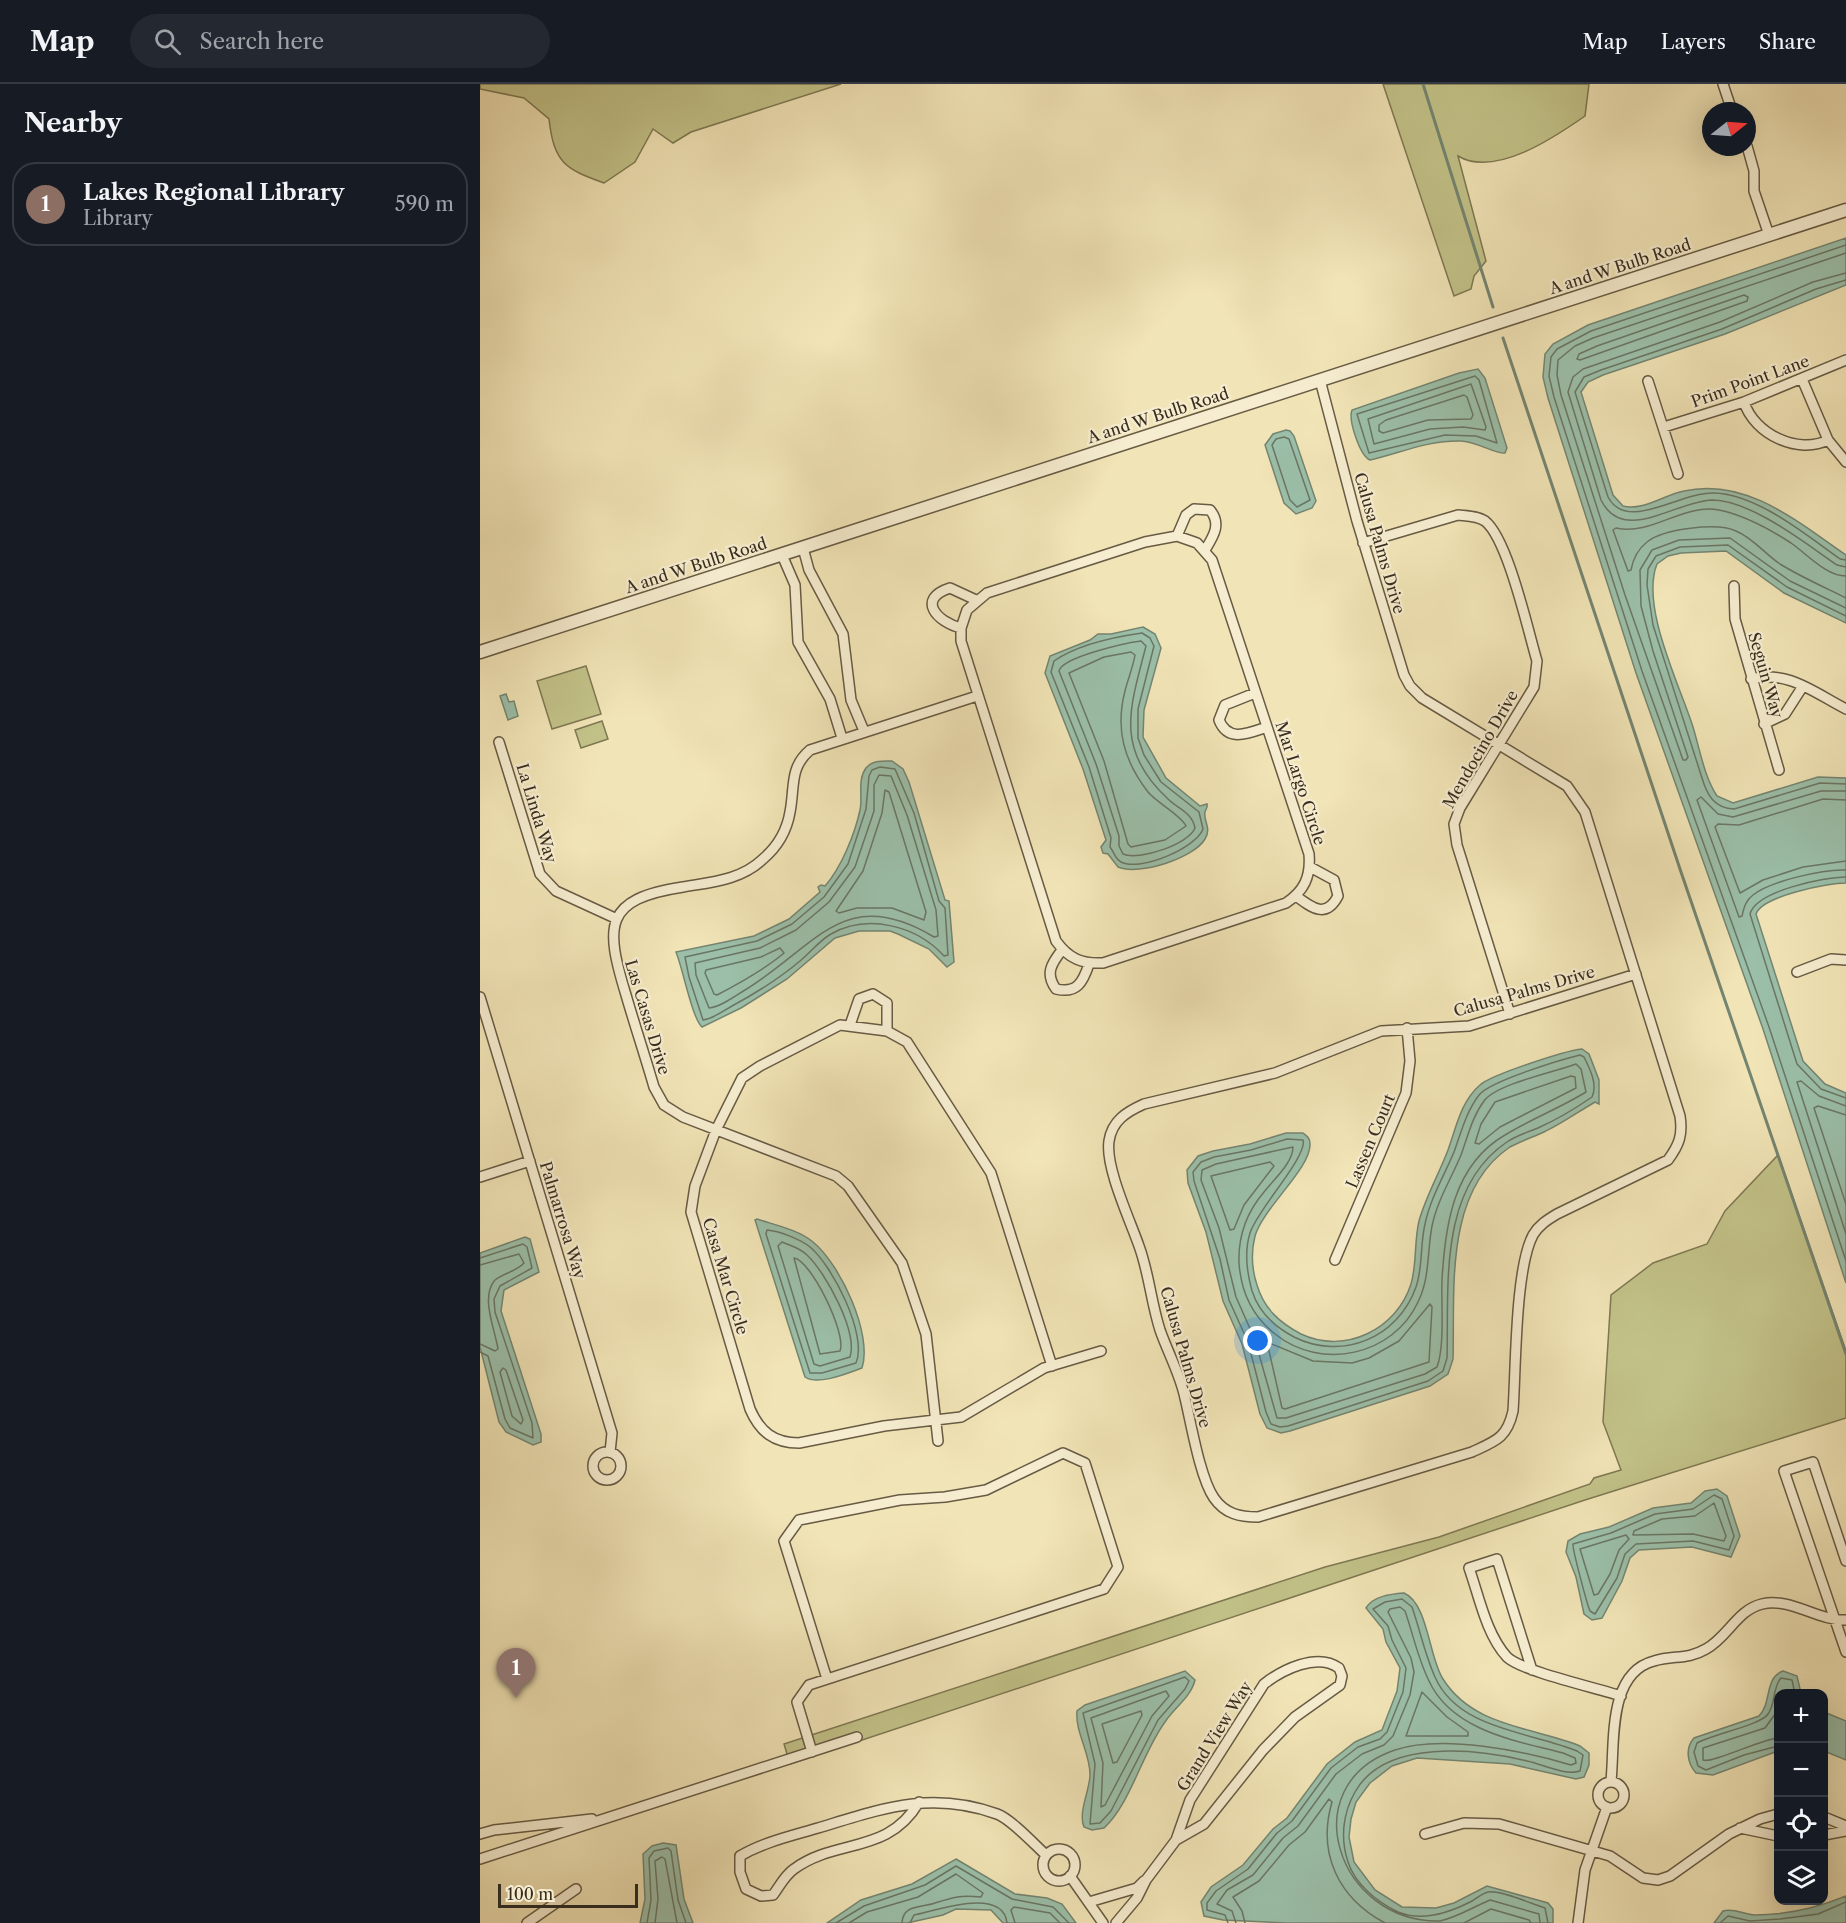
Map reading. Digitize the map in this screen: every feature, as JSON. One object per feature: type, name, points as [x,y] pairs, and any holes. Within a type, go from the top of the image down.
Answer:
[{"type":"street","points":[[1723,84],[1729,102]]},
{"type":"street","points":[[1750,156],[1754,171],[1754,190],[1769,235]]},
{"type":"street","name":"A and W Bulb Road","points":[[480,652],[1846,210]]},
{"type":"street","name":"Prim Point Lane","points":[[1664,427],[1744,402],[1846,360]]},
{"type":"street","points":[[1802,379],[1828,440],[1846,462]]},
{"type":"street","name":"Calusa Palms Drive","points":[[1320,380],[1364,543],[1404,675],[1410,686],[1422,698],[1568,786],[1580,803],[1636,974],[1680,1116],[1682,1132],[1668,1160],[1557,1214],[1542,1223],[1534,1233],[1523,1272],[1509,1430],[1495,1441],[1472,1452],[1257,1517],[1232,1514],[1213,1497],[1196,1446],[1185,1395],[1173,1356],[1161,1332],[1146,1270],[1111,1163],[1108,1144],[1112,1127],[1125,1113],[1144,1104],[1275,1073],[1381,1031],[1469,1026],[1636,974]]},
{"type":"street","points":[[1648,381],[1678,474]]},
{"type":"street","points":[[1744,402],[1752,420],[1780,438],[1806,446],[1828,440]]},
{"type":"street","points":[[1177,536],[1186,515],[1194,509],[1210,510],[1214,515],[1217,526],[1205,550],[1188,538],[1177,536],[1145,542],[987,593],[967,610],[961,628],[961,641],[977,696],[1056,941],[1070,957],[1089,964],[1103,963],[1286,903],[1296,896],[1312,907],[1323,910],[1333,906],[1338,896],[1334,880],[1310,867]]},
{"type":"street","name":"Mendocino Drive","points":[[1364,543],[1458,515],[1485,521],[1500,541],[1537,661],[1534,687],[1460,808],[1454,824],[1457,844],[1510,1014]]},
{"type":"street","points":[[803,548],[809,570],[843,634],[851,700],[864,731]]},
{"type":"street","name":"Mar Largo Circle","points":[[1205,550],[1212,560],[1309,854],[1310,867],[1303,888],[1296,896]]},
{"type":"street","points":[[782,555],[795,585],[798,642],[830,699],[842,738]]},
{"type":"street","name":"Seguin Way","points":[[1734,586],[1735,620],[1779,770]]},
{"type":"street","points":[[961,628],[940,620],[933,611],[933,601],[939,592],[950,588],[976,600]]},
{"type":"street","points":[[1751,679],[1768,675],[1783,676],[1846,709]]},
{"type":"street","points":[[1764,724],[1785,714],[1803,686]]},
{"type":"street","points":[[1255,693],[1226,705],[1219,720],[1227,733],[1233,735],[1267,727]]},
{"type":"street","points":[[617,919],[627,906],[645,894],[725,879],[747,872],[758,864],[772,850],[784,831],[790,811],[792,778],[802,757],[820,745],[977,696]]},
{"type":"street","name":"La Linda Way","points":[[499,742],[540,874],[556,891],[617,919]]},
{"type":"street","name":"Las Casas Drive","points":[[617,919],[612,934],[615,958],[658,1097],[672,1112],[830,1173],[848,1186],[902,1263],[926,1334],[938,1441]]},
{"type":"street","points":[[1062,950],[1050,969],[1049,980],[1056,989],[1067,992],[1077,988],[1089,964]]},
{"type":"street","points":[[1797,972],[1831,959],[1846,960]]},
{"type":"street","points":[[850,1025],[859,999],[873,994],[887,1003],[887,1030]]},
{"type":"street","name":"Palmarrosa Way","points":[[480,997],[612,1433],[610,1452]]},
{"type":"street","name":"Casa Mar Circle","points":[[1052,1366],[991,1173],[915,1052],[899,1035],[887,1030],[850,1025],[829,1029],[742,1078],[716,1130],[692,1196],[691,1212],[750,1410],[760,1428],[777,1440],[799,1443],[884,1426],[936,1421],[970,1413],[1034,1373],[1101,1351]]},
{"type":"street","name":"Lassen Court","points":[[1335,1260],[1406,1093],[1410,1061],[1407,1028]]},
{"type":"street","points":[[480,1177],[530,1161]]},
{"type":"street","points":[[812,1752],[796,1702],[809,1685],[1104,1589],[1118,1568],[1085,1463],[1063,1453],[986,1490],[945,1497],[900,1500],[799,1520],[784,1541],[827,1679]]},
{"type":"street","points":[[1846,1561],[1813,1462],[1784,1471],[1846,1652]]},
{"type":"street","points":[[1532,1670],[1497,1559],[1469,1568],[1486,1620],[1507,1657],[1519,1666],[1532,1670],[1621,1696]]},
{"type":"street","points":[[1611,1781],[1621,1696],[1628,1678],[1645,1664],[1656,1660],[1688,1658],[1707,1649],[1717,1642],[1737,1618],[1762,1604],[1775,1603],[1791,1606],[1834,1620],[1846,1620]]},
{"type":"street","name":"Grand View Way","points":[[1116,1923],[1137,1898],[1146,1880],[1176,1840],[1190,1800],[1264,1684],[1278,1673],[1315,1661],[1327,1662],[1339,1668],[1342,1676],[1340,1685],[1295,1717],[1263,1750],[1204,1824],[1176,1840]]},
{"type":"street","points":[[480,1859],[857,1737]]},
{"type":"street","points":[[1611,1781],[1620,1784],[1624,1797],[1620,1805],[1607,1807],[1600,1802],[1599,1790],[1611,1781]]},
{"type":"street","points":[[918,1802],[897,1830],[808,1861],[792,1870],[773,1895],[761,1896],[746,1889],[740,1872],[740,1856],[755,1847],[854,1815],[918,1802],[946,1804],[999,1815],[1046,1855]]},
{"type":"street","points":[[1578,1923],[1590,1851],[1607,1807]]},
{"type":"street","points":[[1425,1834],[1455,1824],[1489,1822],[1610,1856],[1643,1878],[1658,1880],[1670,1876],[1703,1850],[1740,1827],[1774,1816]]},
{"type":"street","points":[[480,1834],[505,1828],[610,1818]]},
{"type":"street","points":[[1828,1819],[1846,1826]]},
{"type":"street","points":[[1740,1827],[1774,1835]]},
{"type":"street","points":[[1828,1834],[1846,1831]]},
{"type":"street","points":[[1055,1849],[1067,1851],[1074,1861],[1070,1876],[1057,1881],[1048,1877],[1043,1865],[1046,1855],[1055,1849]]},
{"type":"street","points":[[1070,1876],[1103,1923]]},
{"type":"street","name":"Grand View Way","points":[[1089,1902],[1137,1888],[1146,1880]]},
{"type":"street","points":[[527,1923],[576,1888]]},
{"type":"green space","points":[[480,84],[841,84],[691,132],[673,143],[653,129],[635,162],[604,183],[580,173],[564,162],[554,146],[549,119],[524,98],[480,89]]},
{"type":"green space","points":[[1383,84],[1589,84],[1585,116],[1541,144],[1507,159],[1489,162],[1473,161],[1458,156],[1486,261],[1474,276],[1471,289],[1454,296]]},
{"type":"green space","points":[[586,666],[601,714],[552,729],[537,681]]},
{"type":"green space","points":[[602,721],[608,739],[581,748],[575,730]]},
{"type":"green space","points":[[1778,1155],[1846,1351],[1846,1418],[1585,1500],[790,1764],[784,1744],[1325,1567],[1439,1537],[1590,1484],[1594,1478],[1621,1470],[1603,1422],[1611,1295],[1653,1263],[1707,1244],[1725,1211]]},
{"type":"water","points":[[1846,238],[1846,285],[1725,334],[1603,375],[1588,382],[1581,392],[1613,495],[1623,506],[1646,505],[1684,491],[1707,488],[1729,490],[1770,505],[1846,555],[1846,623],[1784,593],[1726,551],[1681,553],[1668,556],[1657,564],[1653,581],[1657,623],[1706,771],[1717,796],[1733,803],[1818,777],[1846,778],[1846,883],[1825,885],[1782,896],[1761,908],[1756,914],[1803,1061],[1825,1084],[1846,1093],[1846,1283],[1763,1029],[1636,673],[1543,377],[1545,354],[1553,344],[1588,325]]},
{"type":"water","points":[[1478,369],[1485,378],[1507,448],[1505,453],[1461,441],[1426,445],[1370,460],[1362,452],[1353,429],[1352,410],[1459,373]]},
{"type":"water","points":[[1286,430],[1294,436],[1316,501],[1312,508],[1296,514],[1284,503],[1265,445],[1273,434]]},
{"type":"water","points":[[1143,627],[1155,634],[1161,648],[1144,710],[1143,737],[1166,778],[1200,806],[1207,804],[1205,815],[1208,831],[1199,846],[1178,859],[1152,867],[1127,869],[1118,867],[1108,854],[1103,853],[1101,847],[1106,840],[1083,769],[1045,673],[1050,656],[1090,640],[1098,634],[1111,634]]},
{"type":"water","points":[[506,694],[509,702],[514,701],[518,716],[508,720],[500,696]]},
{"type":"water","points":[[892,761],[903,769],[909,782],[945,900],[949,901],[954,962],[947,967],[929,949],[890,931],[859,931],[835,938],[787,979],[741,1008],[702,1027],[695,1014],[676,952],[754,936],[789,919],[820,892],[818,887],[825,886],[831,879],[855,829],[861,805],[863,773],[871,764]]},
{"type":"water","points":[[1582,1049],[1589,1054],[1599,1080],[1599,1104],[1595,1102],[1550,1129],[1510,1147],[1489,1166],[1474,1189],[1463,1215],[1455,1273],[1453,1359],[1448,1374],[1430,1386],[1290,1431],[1281,1433],[1267,1428],[1260,1414],[1242,1344],[1223,1301],[1206,1232],[1188,1183],[1187,1170],[1198,1156],[1286,1133],[1303,1133],[1308,1137],[1310,1144],[1303,1165],[1267,1213],[1255,1236],[1254,1273],[1260,1294],[1268,1308],[1286,1325],[1318,1340],[1351,1339],[1367,1334],[1382,1325],[1404,1300],[1413,1276],[1419,1221],[1460,1115],[1473,1091],[1487,1081],[1512,1070]]},
{"type":"water","points":[[755,1220],[801,1234],[813,1242],[834,1266],[852,1300],[863,1337],[862,1368],[825,1379],[805,1377]]},
{"type":"water","points":[[525,1237],[530,1239],[539,1272],[504,1290],[501,1311],[541,1434],[541,1442],[533,1445],[506,1432],[499,1422],[480,1347],[480,1253]]},
{"type":"water","points":[[1717,1489],[1727,1496],[1740,1536],[1731,1557],[1692,1547],[1639,1550],[1630,1558],[1622,1581],[1602,1618],[1592,1620],[1584,1614],[1576,1577],[1566,1552],[1568,1541],[1580,1534],[1609,1527],[1653,1508],[1691,1503],[1705,1491]]},
{"type":"water","points":[[1404,1593],[1418,1608],[1438,1670],[1456,1695],[1470,1707],[1487,1716],[1580,1746],[1589,1753],[1589,1765],[1584,1777],[1576,1779],[1510,1764],[1417,1758],[1392,1766],[1370,1783],[1356,1802],[1349,1837],[1354,1862],[1375,1890],[1402,1907],[1436,1908],[1454,1903],[1487,1886],[1548,1903],[1553,1909],[1553,1923],[1287,1923],[1223,1920],[1204,1916],[1201,1902],[1211,1887],[1243,1865],[1273,1829],[1287,1818],[1327,1764],[1355,1742],[1382,1730],[1397,1691],[1400,1668],[1386,1642],[1383,1629],[1366,1608],[1378,1598]]},
{"type":"water","points":[[1185,1671],[1195,1680],[1193,1686],[1157,1734],[1122,1805],[1104,1828],[1092,1830],[1084,1827],[1082,1815],[1090,1768],[1078,1727],[1077,1711],[1085,1705]]},
{"type":"water","points":[[1783,1671],[1797,1676],[1800,1689],[1774,1689],[1774,1752],[1713,1775],[1696,1773],[1688,1756],[1689,1746],[1694,1738],[1759,1716],[1766,1704],[1770,1685],[1777,1674]]},
{"type":"water","points":[[1828,1714],[1846,1721],[1846,1760],[1828,1753]]},
{"type":"water","points":[[663,1843],[676,1845],[684,1899],[693,1923],[640,1923],[645,1899],[643,1854],[652,1846]]},
{"type":"water","points":[[956,1859],[1015,1894],[1047,1898],[1062,1904],[1076,1923],[1003,1923],[991,1910],[956,1909],[943,1915],[907,1923],[827,1923],[861,1900],[912,1884]]},
{"type":"water","points":[[1846,1896],[1846,1923],[1714,1923],[1723,1911],[1727,1910],[1755,1915],[1779,1914],[1828,1905],[1828,1903]]},
{"type":"waterway","points":[[1423,84],[1493,307]]},
{"type":"waterway","points":[[1503,338],[1681,872],[1846,1354]]},
{"type":"place","name":"Lakes Regional Library","points":[[516,1698]]}]
